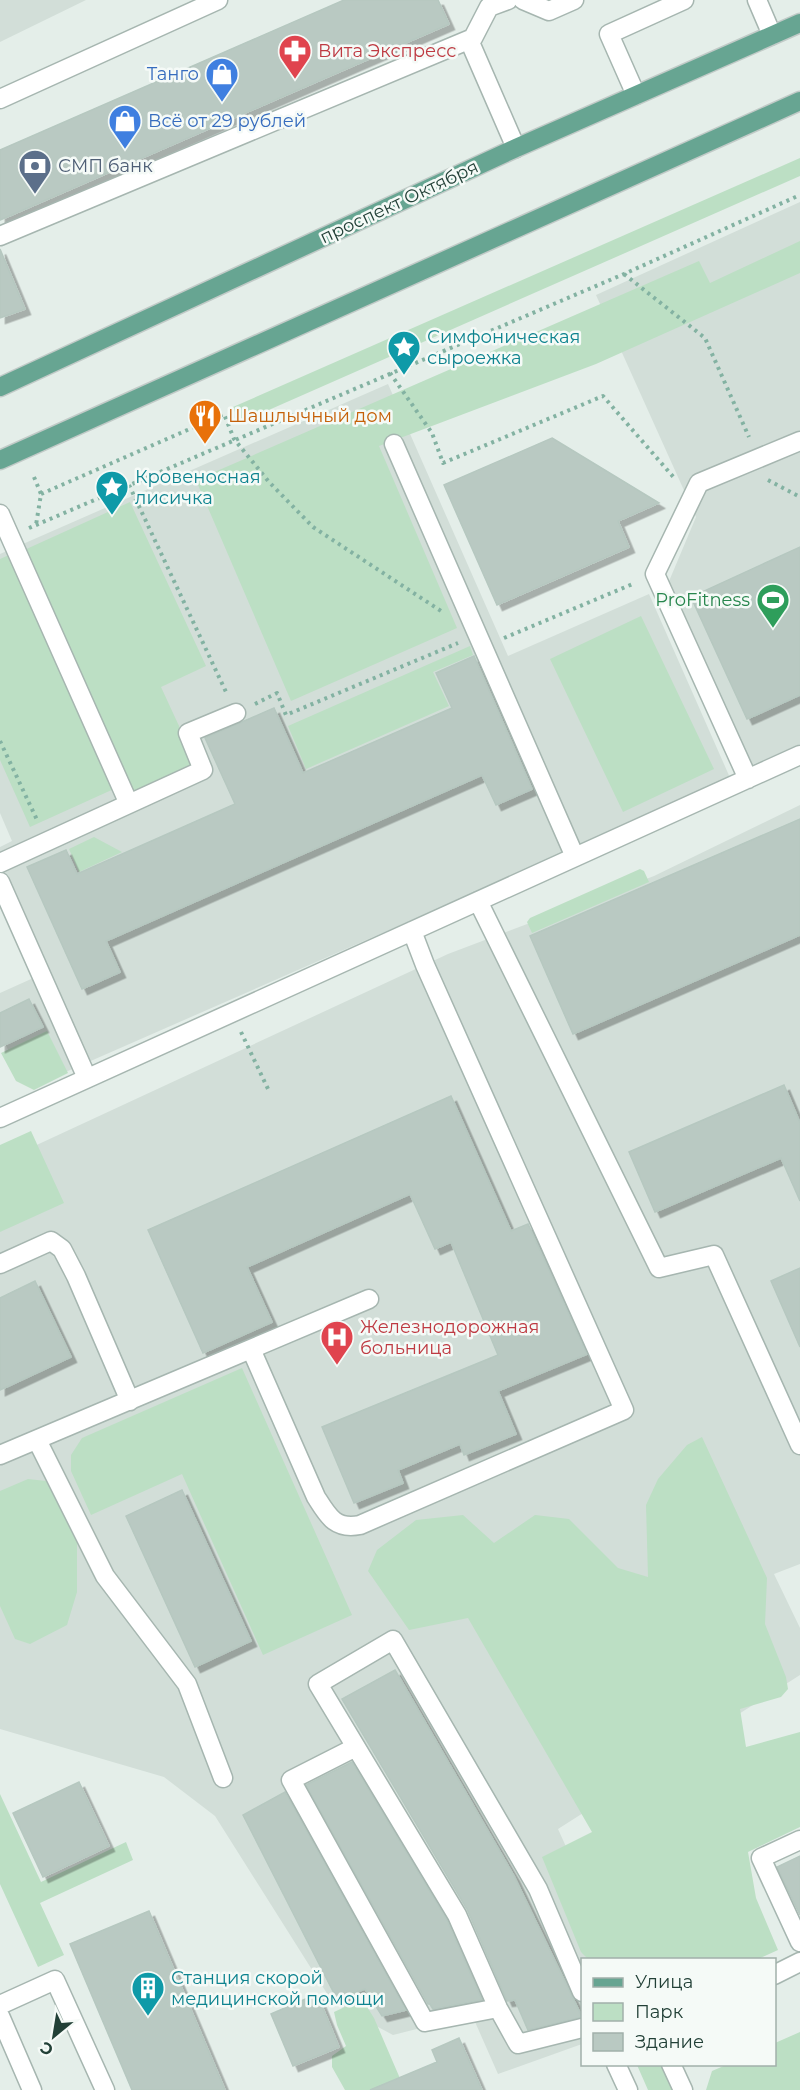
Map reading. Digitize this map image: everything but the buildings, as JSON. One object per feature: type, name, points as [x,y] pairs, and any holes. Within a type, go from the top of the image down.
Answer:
[{"type":"main road","name":"проспект Октября","points":[[0,387],[516,148],[800,23]]},
{"type":"main road","points":[[0,460],[800,100]]},
{"type":"street","points":[[0,99],[218,0]]},
{"type":"street","points":[[0,236],[469,40],[473,38],[489,7],[508,0]]},
{"type":"street","points":[[523,0],[549,11],[574,0]]},
{"type":"street","points":[[636,95],[609,34],[684,0]]},
{"type":"street","points":[[757,0],[772,35]]},
{"type":"street","points":[[469,40],[516,148]]},
{"type":"street","points":[[748,779],[655,574],[699,483],[800,441]]},
{"type":"street","points":[[394,444],[575,857]]},
{"type":"street","points":[[0,514],[129,804]]},
{"type":"street","points":[[0,863],[203,770],[188,734],[236,713]]},
{"type":"street","points":[[0,1118],[800,755]]},
{"type":"street","points":[[0,882],[87,1078]]},
{"type":"street","points":[[478,901],[659,1268],[714,1255],[800,1444]]},
{"type":"street","points":[[251,1349],[316,1497],[329,1516],[338,1524],[349,1528],[624,1410],[412,931]]},
{"type":"street","points":[[0,1264],[51,1241],[62,1249],[130,1401]]},
{"type":"street","points":[[0,1455],[369,1299]]},
{"type":"street","points":[[37,1440],[105,1576],[187,1684],[224,1778]]},
{"type":"street","points":[[581,1990],[538,1890],[393,1640],[318,1684],[457,1915],[498,2008],[518,2044],[581,2028]]},
{"type":"street","points":[[356,1747],[291,1780],[425,2022],[498,2008]]},
{"type":"street","points":[[800,1840],[761,1858],[800,1942]]},
{"type":"street","points":[[776,1974],[800,1962]]},
{"type":"street","points":[[0,2005],[55,1980],[105,2090]]},
{"type":"street","points":[[0,2016],[32,2090]]},
{"type":"street","points":[[617,2066],[628,2090]]},
{"type":"street","points":[[672,2066],[683,2090]]},
{"type":"path","points":[[11,536],[624,274],[800,195]]},
{"type":"path","points":[[624,274],[705,338],[768,481],[800,497]]},
{"type":"path","points":[[390,373],[432,433],[443,463],[603,396],[692,498]]},
{"type":"path","points":[[41,494],[224,414],[234,439],[269,482],[314,527],[481,641]]},
{"type":"path","points":[[34,477],[41,494],[36,525]]},
{"type":"path","points":[[759,485],[768,481]]},
{"type":"path","points":[[128,485],[236,713],[278,693],[286,716],[655,574]]},
{"type":"path","points":[[0,741],[47,842]]},
{"type":"path","points":[[232,1013],[268,1089]]},
{"type":"shaded area","points":[[0,0],[86,0],[0,42]]},
{"type":"shaded area","points":[[800,202],[800,744],[752,765],[667,586],[696,517],[596,295]]},
{"type":"shaded area","points":[[388,384],[508,656],[649,594],[731,780],[36,1085],[22,1081],[0,1032],[0,993],[40,975],[0,886],[0,847],[12,841],[0,813],[0,554]]},
{"type":"shaded area","name":"Железнодорожная больница","points":[[800,805],[800,1564],[774,1574],[800,1628],[800,1675],[558,1829],[617,1958],[581,1958],[581,2044],[498,2074],[472,2015],[393,2035],[333,2003],[215,1816],[164,1777],[0,1729],[0,1162],[448,954],[654,876]]},
{"type":"green space","points":[[800,158],[800,176],[239,423],[233,407]]},
{"type":"green space","points":[[800,241],[800,273],[596,364],[379,446],[457,628],[291,701],[196,480],[699,261],[710,283]]},
{"type":"green space","points":[[130,502],[206,666],[161,687],[198,767],[135,796],[22,551]]},
{"type":"green space","points":[[11,554],[116,788],[30,827],[0,760],[0,559]]},
{"type":"green space","points":[[641,616],[714,769],[623,812],[550,659]]},
{"type":"green space","points":[[470,646],[473,655],[433,672],[449,706],[306,769],[288,726]]},
{"type":"green space","points":[[94,837],[122,852],[79,872],[69,849]]},
{"type":"green space","points":[[640,869],[644,871],[649,882],[532,933],[527,922],[530,918]]},
{"type":"green space","points":[[47,1031],[68,1073],[34,1090],[16,1081],[1,1053]]},
{"type":"green space","points":[[31,1131],[64,1203],[0,1232],[0,1145]]},
{"type":"green space","points":[[242,1368],[352,1615],[263,1655],[182,1474],[91,1515],[71,1471],[71,1455],[82,1438]]},
{"type":"green space","points":[[702,1437],[767,1578],[765,1624],[786,1677],[788,1689],[781,1697],[740,1709],[746,1747],[800,1732],[800,1827],[748,1852],[756,1898],[778,1950],[760,1958],[587,1958],[581,1952],[542,1857],[592,1832],[468,1618],[409,1630],[368,1571],[377,1550],[416,1520],[463,1515],[494,1543],[535,1515],[569,1519],[618,1568],[648,1577],[646,1505],[658,1479],[687,1445]]},
{"type":"green space","points":[[28,1479],[46,1481],[77,1534],[77,1592],[67,1625],[30,1644],[15,1639],[0,1606],[0,1491]]},
{"type":"green space","points":[[0,1794],[41,1882],[126,1842],[133,1860],[40,1903],[64,1955],[38,1967],[0,1884]]},
{"type":"green space","points":[[362,1999],[374,2018],[405,2090],[345,2090],[332,2067],[332,2056],[346,2046],[334,2012]]},
{"type":"green space","points":[[800,2032],[800,2090],[706,2090],[712,2071],[724,2066],[776,2066],[776,2043]]},
{"type":"green space","points":[[637,2066],[663,2066],[675,2090],[648,2090]]},
{"type":"place","name":"Вита Экспресс","points":[[295,80]]},
{"type":"place","name":"Танго","points":[[222,103]]},
{"type":"place","name":"Всё от 29 рублей","points":[[125,150]]},
{"type":"place","name":"СМП банк","points":[[35,195]]},
{"type":"place","name":"Симфоническая сыроежка","points":[[404,376]]},
{"type":"place","name":"Шашлычный дом","points":[[205,445]]},
{"type":"place","name":"Кровеносная лисичка","points":[[112,516]]},
{"type":"place","name":"ProFitness","points":[[773,629]]},
{"type":"place","name":"Железнодорожная больница","points":[[337,1366]]},
{"type":"place","name":"Станция скорой медицинской помощи","points":[[148,2017]]}]
